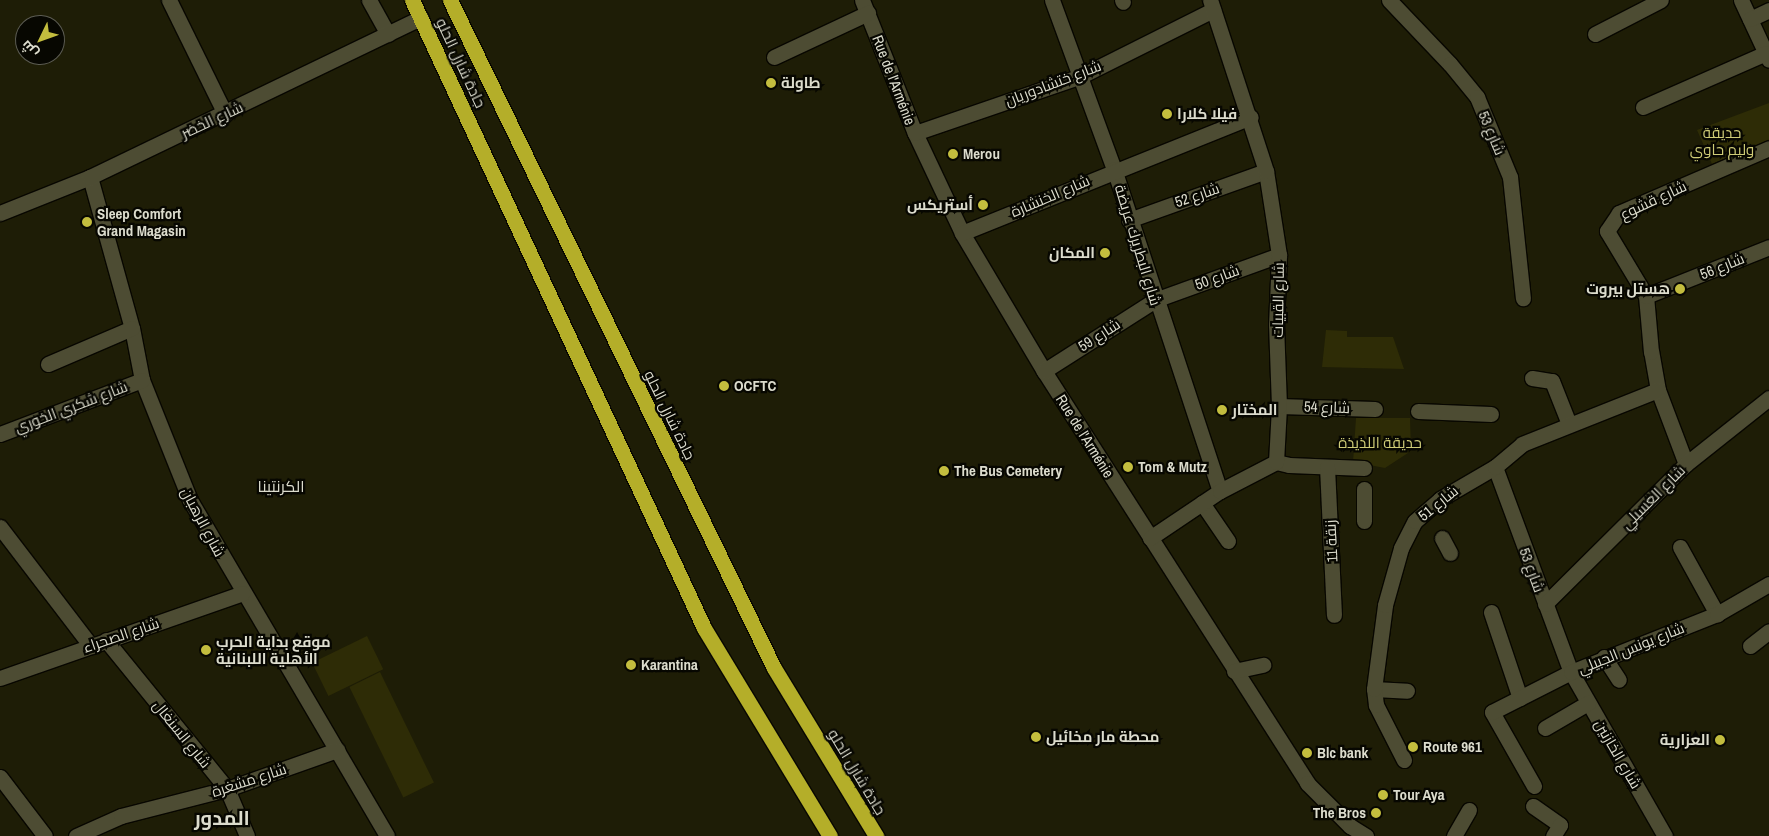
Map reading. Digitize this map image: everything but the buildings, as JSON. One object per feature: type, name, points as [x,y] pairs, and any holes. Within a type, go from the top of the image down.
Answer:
[{"type":"highway","name":"جادة شارل الحلو","points":[[412,0],[704,628],[830,836]]},
{"type":"highway","name":"جادة شارل الحلو","points":[[450,0],[774,668],[876,836]]},
{"type":"street","points":[[168,0],[225,114]]},
{"type":"street","points":[[369,0],[388,34]]},
{"type":"street","name":"شارع البطريرك عريضة","points":[[1052,0],[1078,77],[1114,169],[1155,300],[1220,491]]},
{"type":"street","name":"شارع 53","points":[[1389,0],[1450,64],[1477,98],[1510,177],[1523,298]]},
{"type":"street","points":[[1595,34],[1661,0]]},
{"type":"street","points":[[1643,107],[1767,56],[1741,0]]},
{"type":"street","name":"شارع ختشادوريان","points":[[914,133],[1078,77],[1212,5]]},
{"type":"street","name":"شارع القبيات","points":[[1212,5],[1251,117],[1266,171],[1279,255],[1276,325],[1279,406],[1276,459]]},
{"type":"street","points":[[774,57],[865,7]]},
{"type":"street","name":"Rue de l'Arménie","points":[[865,7],[914,133],[962,233],[1044,371],[1234,671],[1307,782],[1345,831],[1366,836]]},
{"type":"street","points":[[1750,19],[1769,10]]},
{"type":"street","name":"شارع الخضر","points":[[0,213],[90,177],[225,114],[421,18]]},
{"type":"street","name":"شارع الخنشارة","points":[[962,233],[1114,169],[1251,117]]},
{"type":"street","name":"شارع قشوع","points":[[1686,464],[1658,390],[1651,352],[1646,296],[1607,231],[1613,219],[1619,213],[1769,148]]},
{"type":"street","name":"شارع 52","points":[[1129,220],[1266,171]]},
{"type":"street","name":"شارع الرهبان","points":[[90,177],[132,328],[142,380],[190,500],[387,836]]},
{"type":"street","name":"شارع 56","points":[[1646,296],[1769,247]]},
{"type":"street","name":"شارع 50","points":[[1155,300],[1279,255]]},
{"type":"street","name":"شارع 59","points":[[1044,371],[1155,300]]},
{"type":"street","points":[[48,364],[132,328]]},
{"type":"street","points":[[1532,378],[1552,381],[1570,424]]},
{"type":"street","name":"شارع شكري الخوري","points":[[0,434],[142,380]]},
{"type":"street","name":"شارع 51","points":[[1404,760],[1376,705],[1374,689],[1385,605],[1408,532],[1415,521],[1440,499],[1495,467],[1522,444],[1658,390]]},
{"type":"street","name":"شارع العسيلي","points":[[1545,604],[1686,464],[1769,398]]},
{"type":"street","name":"شارع 54","points":[[1279,406],[1375,409]]},
{"type":"street","points":[[1418,411],[1490,414]]},
{"type":"street","points":[[1150,538],[1220,491],[1276,459],[1299,458]]},
{"type":"street","points":[[1276,459],[1327,467],[1364,468]]},
{"type":"street","name":"زنقة 11","points":[[1327,467],[1334,615]]},
{"type":"street","name":"شارع 53","points":[[1495,467],[1570,672]]},
{"type":"street","points":[[1364,490],[1364,521]]},
{"type":"street","points":[[1202,503],[1228,541]]},
{"type":"street","points":[[0,527],[91,646]]},
{"type":"street","points":[[1442,538],[1450,553]]},
{"type":"street","points":[[1680,547],[1717,614]]},
{"type":"street","name":"شارع يونس الجبيلي","points":[[1534,786],[1492,712],[1570,672],[1604,658],[1649,635],[1717,614],[1769,584]]},
{"type":"street","name":"شارع الصحراء","points":[[0,678],[243,593]]},
{"type":"street","points":[[1491,612],[1520,698]]},
{"type":"street","points":[[1750,646],[1769,632]]},
{"type":"street","name":"شارع السنغال","points":[[106,640],[227,789],[247,836]]},
{"type":"street","points":[[1604,658],[1619,680]]},
{"type":"street","points":[[1234,671],[1264,665]]},
{"type":"street","name":"شارع الخازنين","points":[[1570,672],[1665,836]]},
{"type":"street","points":[[1374,689],[1407,691]]},
{"type":"street","points":[[1545,728],[1588,703]]},
{"type":"street","name":"شارع مشغرة","points":[[76,836],[121,816],[227,789],[337,750]]},
{"type":"street","points":[[0,777],[43,835]]},
{"type":"street","points":[[1533,806],[1560,825],[1553,836]]},
{"type":"street","points":[[1454,836],[1469,810]]},
{"type":"green space","name":"حديقة وليم حاوي","points":[[1769,103],[1769,141],[1712,164],[1697,130]]},
{"type":"green space","points":[[1326,330],[1347,331],[1347,337],[1393,337],[1404,369],[1322,367]]},
{"type":"green space","name":"حديقة اللذيذة","points":[[1356,418],[1410,418],[1411,451],[1385,468],[1353,462]]},
{"type":"green space","points":[[367,636],[383,669],[328,696],[312,663]]},
{"type":"green space","points":[[380,672],[434,783],[403,797],[349,687]]},
{"type":"place","name":"طاولة","points":[[771,83]]},
{"type":"place","name":"فيلا كلارا","points":[[1167,114]]},
{"type":"place","name":"Merou","points":[[953,154]]},
{"type":"place","name":"أستريكس","points":[[983,205]]},
{"type":"place","name":"Sleep Comfort Grand Magasin","points":[[87,222]]},
{"type":"place","name":"المكان","points":[[1105,253]]},
{"type":"place","name":"هستل بيروت","points":[[1680,289]]},
{"type":"place","name":"OCFTC","points":[[724,386]]},
{"type":"place","name":"المختار","points":[[1222,410]]},
{"type":"place","name":"Tom & Mutz","points":[[1128,467]]},
{"type":"place","name":"The Bus Cemetery","points":[[944,471]]},
{"type":"place","name":"موقع بداية الحرب الأهلية اللبنانية","points":[[206,650]]},
{"type":"place","name":"Karantina","points":[[631,665]]},
{"type":"place","name":"محطة مار مخائيل","points":[[1036,737]]},
{"type":"place","name":"العزارية","points":[[1720,740]]},
{"type":"place","name":"Route 961","points":[[1413,747]]},
{"type":"place","name":"Blc bank","points":[[1307,753]]},
{"type":"place","name":"Tour Aya","points":[[1383,795]]},
{"type":"place","name":"The Bros","points":[[1376,813]]},
{"type":"district","name":"الكرنتينا","points":[[281,486]]},
{"type":"district","name":"المدور","points":[[222,817]]}]
